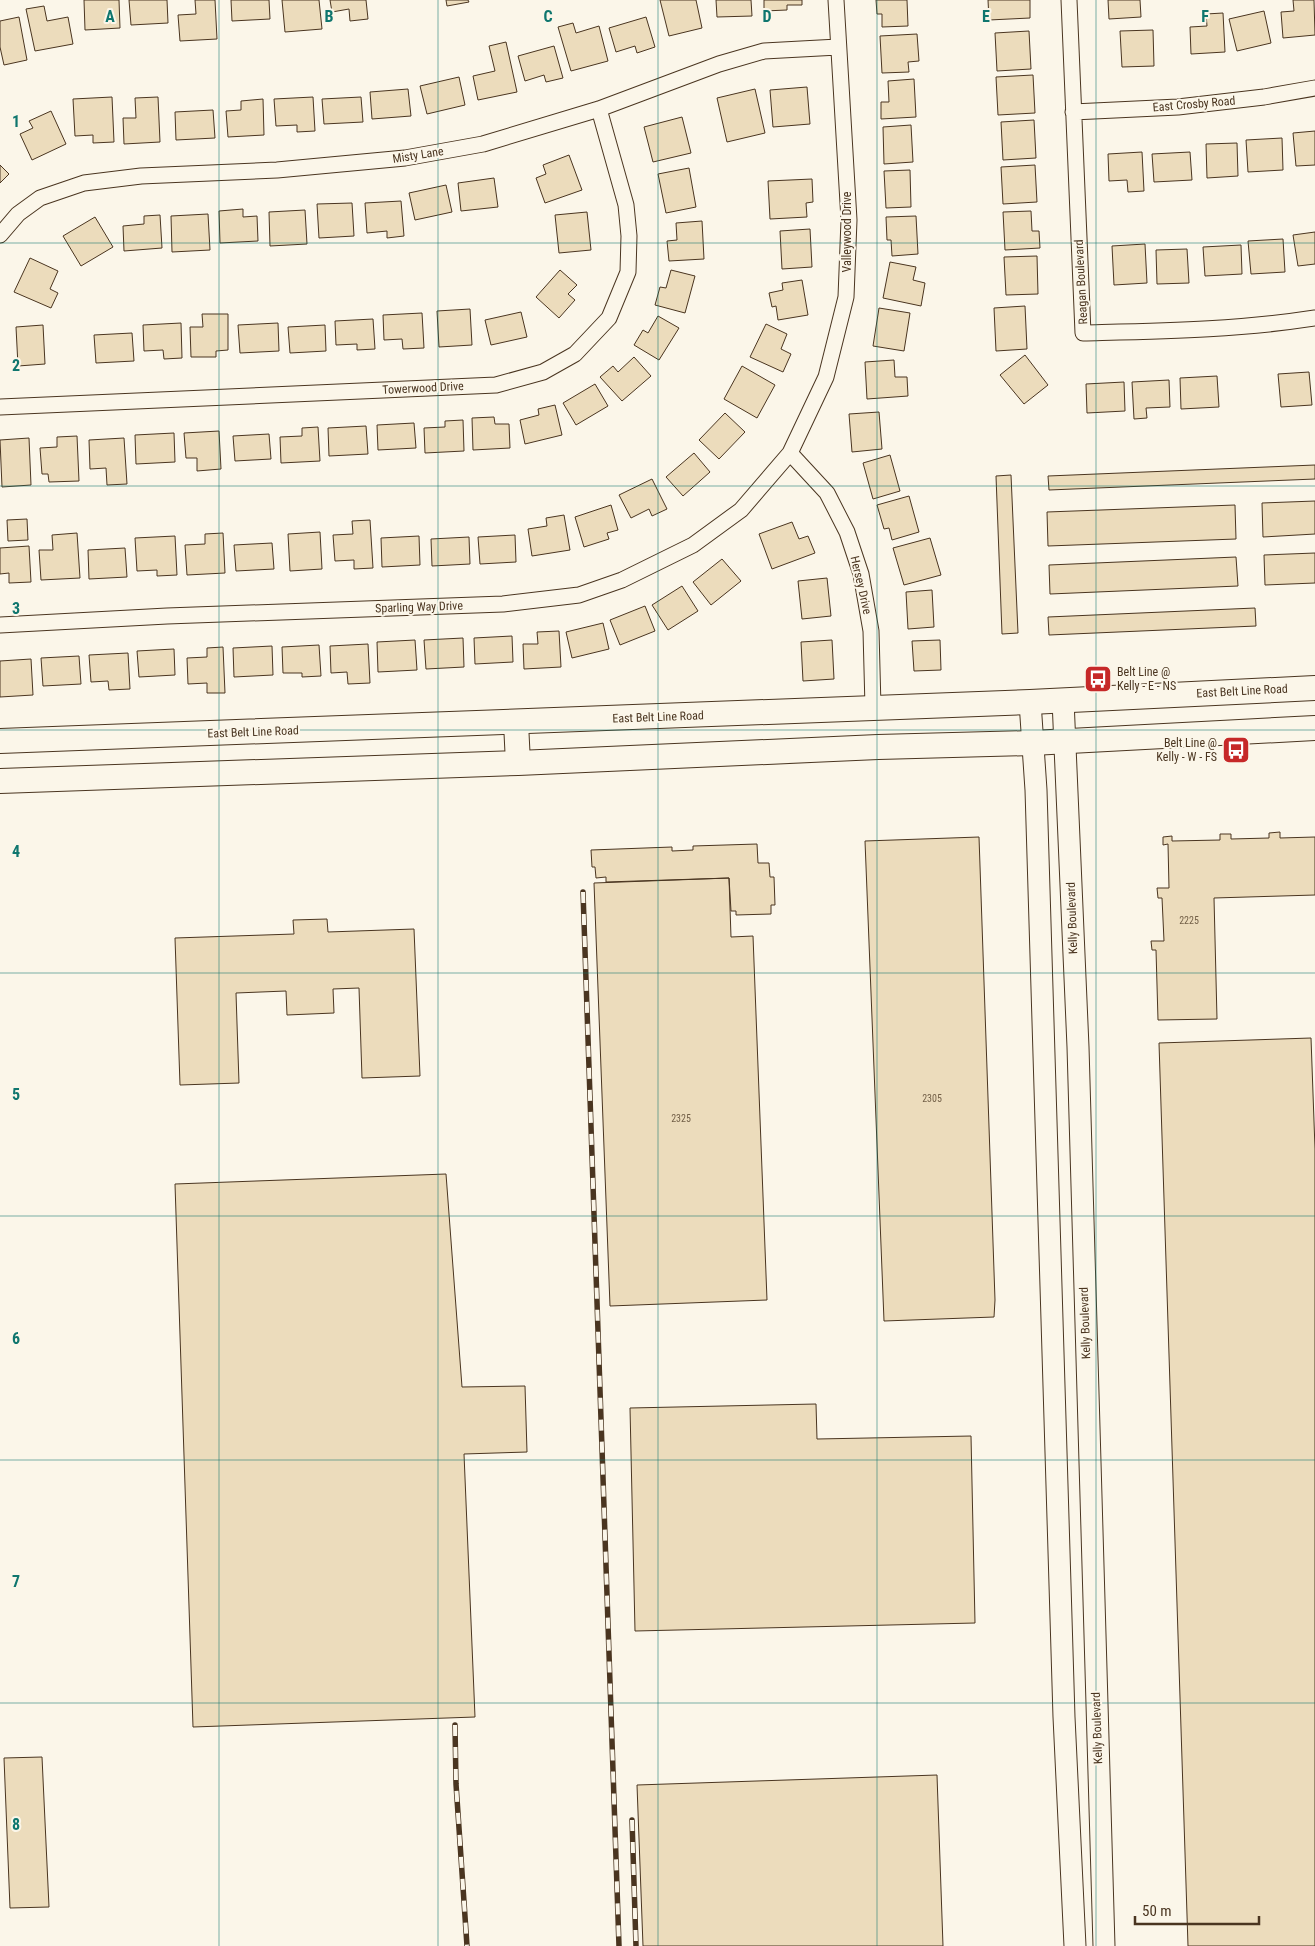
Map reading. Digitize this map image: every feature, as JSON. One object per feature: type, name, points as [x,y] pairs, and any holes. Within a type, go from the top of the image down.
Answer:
[{"type":"main road","name":"East Belt Line Road","points":[[0,741],[1030,702],[1315,688]]},
{"type":"main road","points":[[516,722],[518,763]]},
{"type":"main road","points":[[0,781],[518,763],[878,747],[1032,743],[1315,728]]},
{"type":"street","name":"Valleywood Drive","points":[[790,453],[826,377],[846,297],[849,220],[836,0]]},
{"type":"street","name":"Reagan Boulevard","points":[[1069,0],[1083,332],[1191,331],[1263,326],[1315,318]]},
{"type":"street","name":"Misty Lane","points":[[0,235],[18,214],[40,198],[84,183],[141,176],[277,170],[405,158],[483,144],[599,109],[718,64],[764,51],[838,47]]},
{"type":"street","name":"East Crosby Road","points":[[1073,112],[1178,107],[1264,97],[1315,88]]},
{"type":"street","name":"Towerwood Drive","points":[[0,407],[496,385],[543,372],[576,354],[609,318],[628,272],[629,236],[626,205],[599,109]]},
{"type":"street","name":"Sparling Way Drive","points":[[0,625],[167,616],[503,604],[579,594],[622,580],[693,545],[741,510],[790,453]]},
{"type":"street","name":"Hersey Drive","points":[[790,453],[827,493],[846,532],[861,574],[871,630],[873,707]]},
{"type":"street","name":"Kelly Boulevard","points":[[1063,700],[1078,1047],[1104,1946]]},
{"type":"street","points":[[1030,702],[1036,790],[1064,1716],[1075,1946]]},
{"type":"street","points":[[1044,1050],[1078,1047]]},
{"type":"street","points":[[1052,1311],[1085,1310]]},
{"type":"street","points":[[1064,1716],[1096,1716]]},
{"type":"building","points":[[84,0],[119,0],[120,28],[85,30]]},
{"type":"building","points":[[129,0],[167,0],[168,23],[131,25]]},
{"type":"building","points":[[195,0],[215,0],[217,39],[180,41],[178,15],[196,14]]},
{"type":"building","points":[[231,0],[269,0],[270,19],[232,21]]},
{"type":"building","points":[[282,0],[319,0],[322,29],[285,32]]},
{"type":"building","points":[[330,0],[366,0],[368,19],[350,21],[349,9],[332,12]]},
{"type":"building","points":[[446,0],[468,0],[469,2],[447,6]]},
{"type":"building","points":[[660,0],[696,0],[702,28],[669,36]]},
{"type":"building","points":[[716,0],[751,0],[752,16],[717,17]]},
{"type":"building","points":[[764,0],[802,0],[802,5],[787,5],[787,10],[764,11]]},
{"type":"building","points":[[876,0],[907,0],[908,26],[882,27],[882,14],[877,14]]},
{"type":"building","points":[[988,0],[1030,0],[1030,18],[989,20]]},
{"type":"building","points":[[1108,0],[1140,0],[1141,17],[1109,19]]},
{"type":"building","points":[[1293,0],[1314,0],[1315,35],[1283,38],[1281,12],[1294,11]]},
{"type":"building","points":[[44,6],[47,21],[68,17],[73,44],[35,51],[26,9]]},
{"type":"building","points":[[1264,11],[1271,43],[1237,51],[1229,19]]},
{"type":"building","points":[[1223,13],[1225,52],[1191,54],[1190,27],[1207,26],[1206,14]]},
{"type":"building","points":[[19,17],[27,60],[4,65],[0,47],[0,21]]},
{"type":"building","points":[[646,17],[655,47],[637,53],[635,46],[616,52],[609,28]]},
{"type":"building","points":[[573,23],[576,33],[599,26],[608,61],[571,71],[558,27]]},
{"type":"building","points":[[1153,30],[1154,66],[1122,67],[1120,31]]},
{"type":"building","points":[[1029,31],[1031,69],[997,71],[995,33]]},
{"type":"building","points":[[917,34],[919,61],[908,62],[909,72],[882,73],[880,36]]},
{"type":"building","points":[[506,42],[517,92],[478,100],[473,76],[495,71],[489,46]]},
{"type":"building","points":[[554,46],[563,78],[546,82],[544,75],[525,81],[518,56]]},
{"type":"building","points":[[1033,75],[1035,113],[998,115],[996,77]]},
{"type":"building","points":[[459,77],[465,105],[427,114],[420,86]]},
{"type":"building","points":[[914,79],[916,117],[881,119],[881,102],[889,102],[888,81]]},
{"type":"building","points":[[807,87],[810,124],[773,127],[770,90]]},
{"type":"building","points":[[408,89],[411,116],[372,119],[370,92]]},
{"type":"building","points":[[755,89],[765,133],[727,142],[717,98]]},
{"type":"building","points":[[112,97],[114,142],[93,143],[93,135],[75,136],[73,99]]},
{"type":"building","points":[[158,97],[160,142],[124,144],[123,118],[136,118],[135,98]]},
{"type":"building","points":[[313,97],[315,131],[297,132],[297,125],[276,126],[274,99]]},
{"type":"building","points":[[361,97],[363,122],[324,124],[322,99]]},
{"type":"building","points":[[263,99],[264,135],[228,137],[226,111],[241,110],[241,101]]},
{"type":"building","points":[[213,110],[215,138],[176,140],[175,112]]},
{"type":"building","points":[[51,111],[66,144],[32,160],[20,134],[33,128],[29,121]]},
{"type":"building","points":[[682,117],[691,153],[653,162],[644,127]]},
{"type":"building","points":[[1034,120],[1036,158],[1003,160],[1001,122]]},
{"type":"building","points":[[911,125],[913,162],[884,164],[883,127]]},
{"type":"building","points":[[1315,131],[1315,165],[1296,166],[1293,133]]},
{"type":"building","points":[[1282,138],[1283,170],[1248,172],[1246,140]]},
{"type":"building","points":[[1237,143],[1238,176],[1207,178],[1206,144]]},
{"type":"building","points":[[1142,152],[1144,191],[1128,192],[1127,180],[1109,181],[1108,154]]},
{"type":"building","points":[[1190,152],[1192,180],[1154,182],[1152,154]]},
{"type":"building","points":[[569,155],[582,190],[545,203],[536,178],[546,174],[543,165]]},
{"type":"building","points":[[0,165],[9,174],[0,183]]},
{"type":"building","points":[[1035,165],[1037,202],[1003,204],[1001,167]]},
{"type":"building","points":[[689,168],[696,207],[666,213],[658,174]]},
{"type":"building","points":[[910,170],[911,207],[886,208],[884,171]]},
{"type":"building","points":[[494,178],[498,207],[461,211],[458,183]]},
{"type":"building","points":[[812,179],[813,202],[806,203],[807,217],[770,219],[768,181]]},
{"type":"building","points":[[446,185],[452,212],[415,220],[409,193]]},
{"type":"building","points":[[401,201],[404,236],[387,238],[387,231],[367,233],[365,203]]},
{"type":"building","points":[[352,203],[354,236],[319,238],[317,204]]},
{"type":"building","points":[[243,209],[243,217],[257,216],[258,241],[220,243],[219,211]]},
{"type":"building","points":[[305,210],[307,244],[270,246],[269,212]]},
{"type":"building","points":[[1031,211],[1032,231],[1039,231],[1040,248],[1005,250],[1003,212]]},
{"type":"building","points":[[587,212],[591,250],[559,253],[555,215]]},
{"type":"building","points":[[208,214],[210,250],[172,252],[171,216]]},
{"type":"building","points":[[160,215],[162,248],[124,251],[123,226],[144,224],[144,216]]},
{"type":"building","points":[[916,216],[918,254],[892,256],[891,240],[887,240],[886,217]]},
{"type":"building","points":[[95,217],[113,247],[81,266],[63,236]]},
{"type":"building","points":[[702,221],[704,259],[669,261],[667,241],[677,240],[676,223]]},
{"type":"building","points":[[810,229],[812,267],[782,269],[780,231]]},
{"type":"building","points":[[1315,232],[1315,264],[1298,266],[1293,235]]},
{"type":"building","points":[[1283,239],[1285,272],[1251,274],[1248,241]]},
{"type":"building","points":[[1145,244],[1147,283],[1114,285],[1112,246]]},
{"type":"building","points":[[1241,245],[1242,274],[1205,276],[1203,247]]},
{"type":"building","points":[[1187,249],[1189,283],[1157,284],[1156,250]]},
{"type":"building","points":[[1037,256],[1038,294],[1006,295],[1004,257]]},
{"type":"building","points":[[30,258],[58,271],[50,289],[58,293],[51,308],[14,292]]},
{"type":"building","points":[[890,262],[916,267],[913,280],[925,283],[921,306],[883,298]]},
{"type":"building","points":[[560,270],[577,285],[568,294],[575,300],[559,318],[536,297]]},
{"type":"building","points":[[671,270],[695,276],[685,313],[655,305],[660,287],[666,288]]},
{"type":"building","points":[[802,280],[808,315],[778,320],[776,306],[772,307],[769,293],[783,290],[782,283]]},
{"type":"building","points":[[1025,306],[1027,349],[996,351],[994,308]]},
{"type":"building","points":[[879,308],[910,313],[904,351],[873,346]]},
{"type":"building","points":[[470,309],[472,345],[439,347],[437,311]]},
{"type":"building","points":[[521,312],[527,337],[491,345],[485,320]]},
{"type":"building","points":[[422,313],[424,348],[403,349],[402,339],[384,340],[383,315]]},
{"type":"building","points":[[202,314],[228,314],[228,350],[216,351],[216,357],[191,357],[190,327],[203,327]]},
{"type":"building","points":[[658,316],[679,328],[659,360],[634,345],[643,330],[648,333]]},
{"type":"building","points":[[373,319],[375,349],[357,350],[357,344],[336,345],[335,321]]},
{"type":"building","points":[[181,323],[182,358],[164,359],[163,350],[144,351],[143,325]]},
{"type":"building","points":[[278,323],[279,351],[240,353],[238,325]]},
{"type":"building","points":[[766,324],[787,334],[781,349],[791,354],[783,372],[750,357]]},
{"type":"building","points":[[43,325],[45,364],[18,366],[16,327]]},
{"type":"building","points":[[325,325],[326,351],[290,353],[288,327]]},
{"type":"building","points":[[132,333],[134,361],[96,363],[94,335]]},
{"type":"building","points":[[1025,355],[1048,385],[1024,404],[1000,375]]},
{"type":"building","points":[[634,357],[651,376],[622,401],[600,377],[613,366],[618,372]]},
{"type":"building","points":[[894,360],[895,377],[907,377],[908,396],[867,399],[865,362]]},
{"type":"building","points":[[742,366],[775,385],[757,418],[724,399]]},
{"type":"building","points":[[1309,372],[1312,405],[1281,407],[1278,374]]},
{"type":"building","points":[[1217,376],[1219,407],[1181,409],[1180,378]]},
{"type":"building","points":[[1169,380],[1170,407],[1146,408],[1147,418],[1134,419],[1132,382]]},
{"type":"building","points":[[1124,382],[1125,411],[1087,413],[1086,384]]},
{"type":"building","points":[[595,384],[608,406],[576,425],[563,403]]},
{"type":"building","points":[[555,405],[562,435],[525,444],[520,420],[539,415],[538,409]]},
{"type":"building","points":[[879,412],[882,449],[852,452],[849,414]]},
{"type":"building","points":[[725,413],[745,432],[719,459],[699,440]]},
{"type":"building","points":[[494,417],[495,424],[509,424],[510,448],[473,450],[472,418]]},
{"type":"building","points":[[463,420],[464,451],[425,453],[424,428],[445,427],[445,421]]},
{"type":"building","points":[[414,423],[416,448],[378,450],[377,425]]},
{"type":"building","points":[[366,426],[368,454],[329,456],[328,428]]},
{"type":"building","points":[[318,427],[320,461],[281,463],[280,437],[302,436],[302,428]]},
{"type":"building","points":[[219,431],[221,469],[197,471],[197,458],[186,458],[184,433]]},
{"type":"building","points":[[174,433],[175,462],[136,464],[135,435]]},
{"type":"building","points":[[269,434],[271,459],[235,461],[233,436]]},
{"type":"building","points":[[77,436],[79,481],[49,482],[48,474],[42,474],[40,448],[57,447],[57,437]]},
{"type":"building","points":[[29,438],[31,485],[2,487],[0,440]]},
{"type":"building","points":[[124,438],[127,484],[107,485],[106,468],[90,469],[89,440]]},
{"type":"building","points":[[694,453],[710,472],[683,496],[666,477]]},
{"type":"building","points":[[890,455],[900,491],[873,499],[863,463]]},
{"type":"building","points":[[1315,465],[1315,479],[1049,490],[1048,476]]},
{"type":"building","points":[[1011,475],[1018,633],[1002,634],[996,476]]},
{"type":"building","points":[[652,479],[667,509],[652,516],[649,509],[631,518],[619,495]]},
{"type":"building","points":[[909,496],[919,532],[892,540],[889,528],[884,529],[877,505]]},
{"type":"building","points":[[1315,501],[1315,534],[1263,537],[1262,503]]},
{"type":"building","points":[[611,505],[618,530],[607,533],[609,539],[584,547],[575,517]]},
{"type":"building","points":[[1235,505],[1236,539],[1048,546],[1047,512]]},
{"type":"building","points":[[564,515],[570,550],[532,556],[528,529],[547,526],[546,518]]},
{"type":"building","points":[[27,519],[28,540],[8,541],[7,520]]},
{"type":"building","points":[[370,520],[373,568],[354,569],[354,560],[335,561],[333,535],[353,534],[352,521]]},
{"type":"building","points":[[792,522],[799,539],[808,536],[815,553],[772,569],[759,534]]},
{"type":"building","points":[[320,532],[322,569],[290,571],[288,534]]},
{"type":"building","points":[[77,533],[80,578],[41,580],[39,550],[53,550],[52,535]]},
{"type":"building","points":[[223,533],[225,573],[187,575],[185,545],[205,544],[205,534]]},
{"type":"building","points":[[515,535],[516,562],[480,564],[478,537]]},
{"type":"building","points":[[175,536],[177,575],[157,576],[157,570],[137,571],[135,538]]},
{"type":"building","points":[[419,536],[420,565],[382,567],[381,538]]},
{"type":"building","points":[[469,537],[470,564],[432,566],[431,539]]},
{"type":"building","points":[[930,538],[941,575],[904,585],[893,548]]},
{"type":"building","points":[[272,543],[274,569],[236,571],[234,545]]},
{"type":"building","points":[[29,546],[31,582],[9,583],[9,573],[0,574],[0,548]]},
{"type":"building","points":[[125,548],[127,577],[89,579],[88,550]]},
{"type":"building","points":[[1315,553],[1315,583],[1265,585],[1264,555]]},
{"type":"building","points":[[1236,557],[1238,586],[1050,594],[1049,565]]},
{"type":"building","points":[[722,559],[741,581],[711,605],[693,582]]},
{"type":"building","points":[[827,578],[831,616],[802,619],[798,581]]},
{"type":"building","points":[[682,586],[698,611],[668,630],[652,605]]},
{"type":"building","points":[[932,590],[934,627],[908,629],[906,592]]},
{"type":"building","points":[[645,606],[655,631],[620,645],[610,620]]},
{"type":"building","points":[[1255,608],[1256,626],[1049,635],[1048,617]]},
{"type":"building","points":[[603,623],[609,649],[572,658],[566,632]]},
{"type":"building","points":[[559,631],[561,667],[524,669],[523,644],[538,644],[537,632]]},
{"type":"building","points":[[512,636],[513,662],[475,664],[474,638]]},
{"type":"building","points":[[463,638],[464,667],[426,669],[424,640]]},
{"type":"building","points":[[415,640],[417,670],[378,672],[377,642]]},
{"type":"building","points":[[832,640],[834,679],[803,681],[801,642]]},
{"type":"building","points":[[940,640],[941,670],[914,671],[912,641]]},
{"type":"building","points":[[368,644],[370,683],[348,684],[347,672],[331,673],[330,646]]},
{"type":"building","points":[[319,645],[321,676],[302,677],[302,673],[283,673],[282,647]]},
{"type":"building","points":[[272,646],[273,675],[234,677],[233,648]]},
{"type":"building","points":[[223,647],[225,693],[207,693],[207,683],[188,684],[187,658],[207,657],[207,648]]},
{"type":"building","points":[[174,649],[175,675],[139,677],[137,651]]},
{"type":"building","points":[[128,653],[130,689],[109,690],[108,681],[91,682],[89,655]]},
{"type":"building","points":[[79,656],[81,684],[43,686],[41,658]]},
{"type":"building","points":[[31,659],[33,695],[0,697],[0,661]]},
{"type":"building","points":[[1280,832],[1280,838],[1315,837],[1315,895],[1214,898],[1217,1019],[1158,1020],[1156,950],[1152,950],[1151,941],[1164,941],[1162,898],[1158,898],[1157,888],[1169,888],[1168,844],[1163,845],[1163,837],[1172,836],[1172,841],[1220,840],[1220,834],[1231,834],[1231,839],[1269,838],[1269,833]]},
{"type":"building","points":[[979,837],[995,1300],[994,1317],[884,1321],[865,841]]},
{"type":"building","points":[[757,844],[758,863],[769,863],[770,877],[774,877],[775,905],[771,905],[771,914],[736,915],[736,911],[731,911],[729,878],[606,882],[606,877],[596,878],[595,867],[592,867],[591,850],[672,847],[672,851],[693,850],[693,846]]},
{"type":"building","points":[[729,878],[731,937],[753,936],[767,1300],[610,1306],[594,883]]},
{"type":"building","points":[[327,919],[328,932],[414,929],[420,1076],[362,1078],[359,988],[333,989],[334,1013],[287,1015],[286,991],[236,993],[239,1083],[180,1085],[175,938],[294,934],[293,920]]},
{"type":"building","points":[[1311,1038],[1315,1149],[1315,1946],[1188,1946],[1159,1043]]},
{"type":"building","points":[[446,1174],[462,1387],[525,1386],[527,1452],[464,1454],[475,1717],[193,1727],[175,1184]]},
{"type":"building","points":[[816,1404],[817,1439],[971,1436],[975,1623],[635,1631],[630,1408]]},
{"type":"building","points":[[42,1757],[49,1907],[10,1908],[4,1758]]},
{"type":"building","points":[[937,1775],[943,1946],[643,1946],[637,1785]]},
{"type":"railway","points":[[583,892],[619,1946]]},
{"type":"railway","points":[[455,1725],[456,1784],[467,1946]]},
{"type":"railway","points":[[632,1820],[636,1946]]},
{"type":"place","name":"Belt Line @ Kelly - E - NS","points":[[1098,679]]},
{"type":"place","name":"Belt Line @ Kelly - W - FS","points":[[1236,750]]}]
